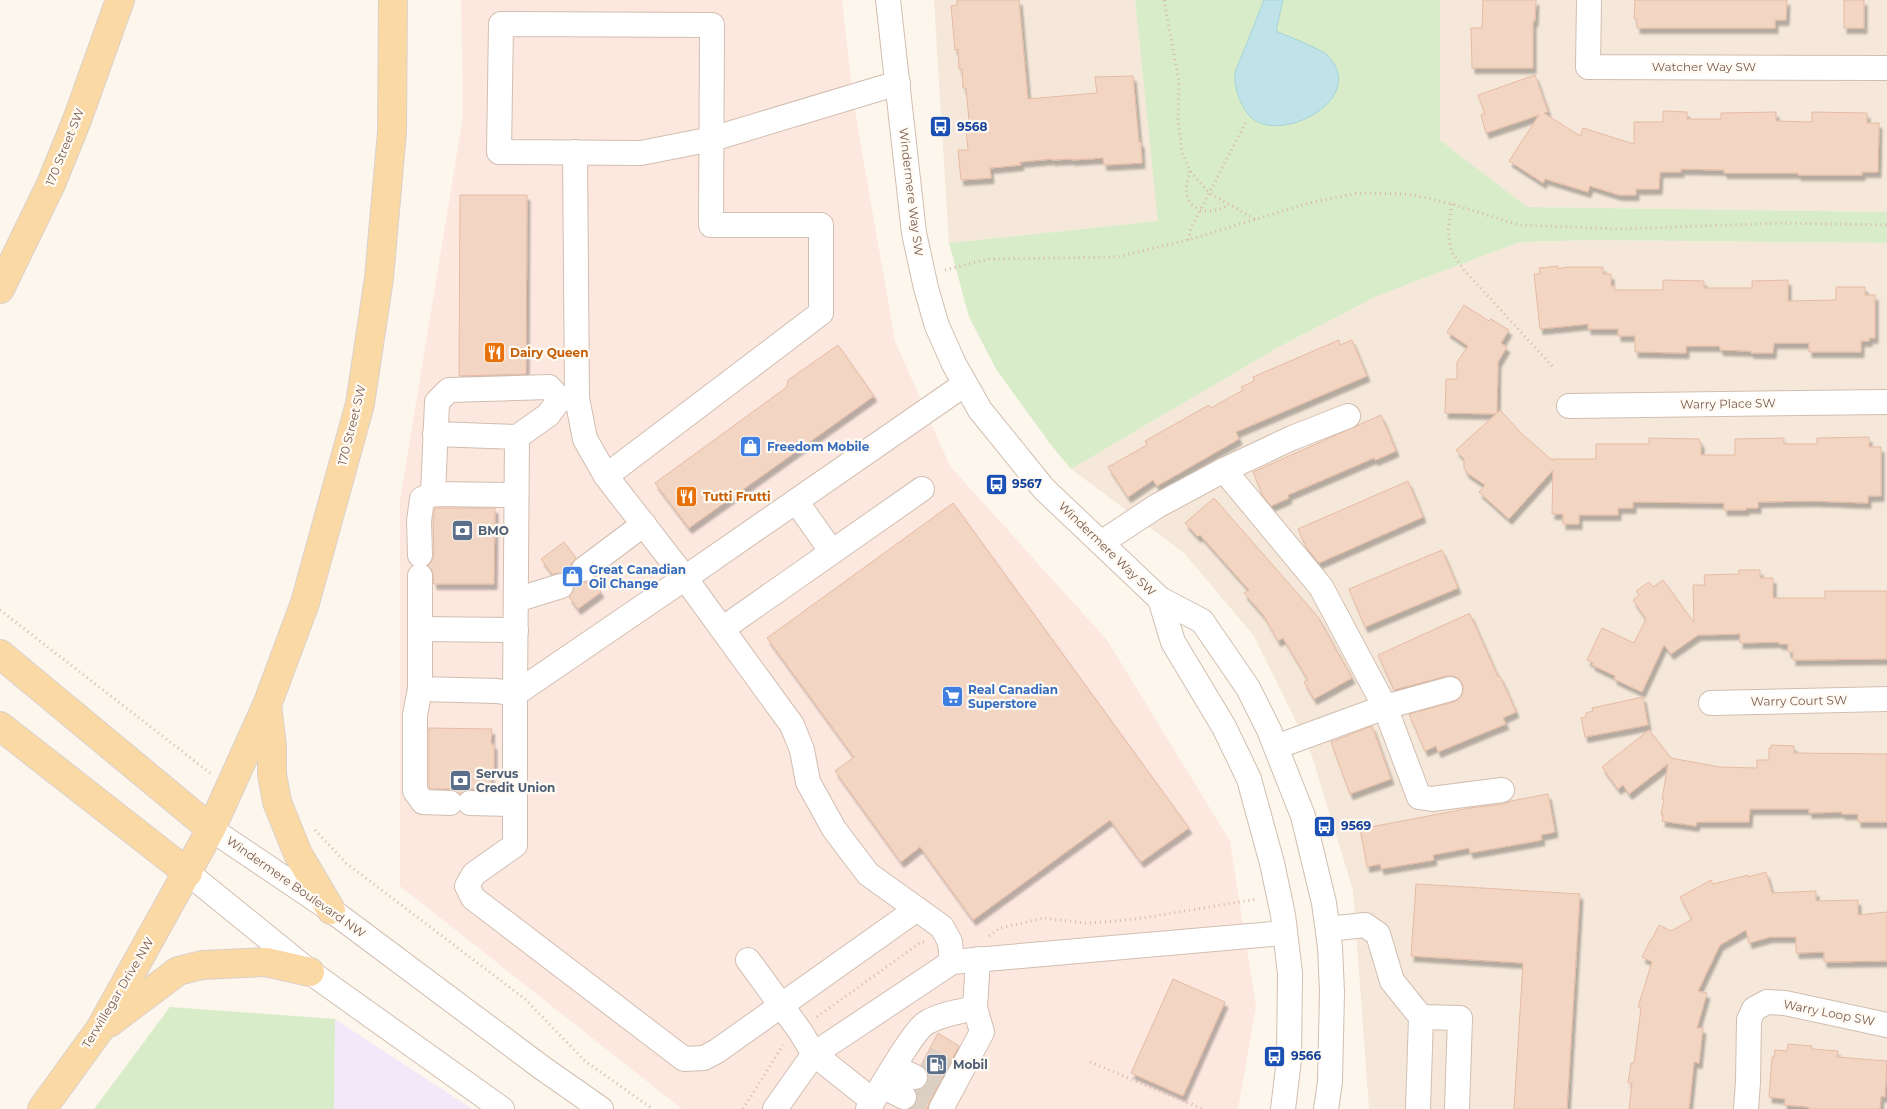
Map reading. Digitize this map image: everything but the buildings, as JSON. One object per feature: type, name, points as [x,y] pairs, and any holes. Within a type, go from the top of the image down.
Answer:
[{"type":"main road","name":"170 Street SW","points":[[0,289],[50,184],[77,120],[120,0]]},
{"type":"main road","name":"170 Street SW","points":[[211,829],[267,705],[305,603],[360,404],[380,278],[392,132],[392,0]]},
{"type":"main road","name":"Windermere Boulevard NW","points":[[0,654],[211,829]]},
{"type":"main road","points":[[267,705],[272,746],[272,774],[277,802],[298,854],[331,910]]},
{"type":"main road","points":[[0,726],[188,872]]},
{"type":"main road","name":"Terwillegar Drive NW","points":[[42,1109],[100,1029],[211,829]]},
{"type":"main road","points":[[100,1029],[178,971],[202,964],[266,962],[310,972]]},
{"type":"street","name":"Windermere Way SW","points":[[888,0],[914,233],[923,276],[938,326],[954,364],[980,410],[1044,489],[1160,599],[1202,621],[1248,688],[1269,730],[1303,816],[1324,903],[1328,929],[1332,992],[1330,1082],[1326,1109]]},
{"type":"street","name":"Watcher Way SW","points":[[1589,0],[1588,67],[1887,68]]},
{"type":"street","points":[[606,476],[821,313],[821,225],[711,225],[712,139],[712,25],[501,24],[500,152],[641,153],[712,139],[898,83]]},
{"type":"street","points":[[575,152],[569,398],[585,439],[606,476],[685,578],[792,725],[802,750],[808,782],[834,829],[868,874],[942,927],[950,942],[952,962]]},
{"type":"street","points":[[420,689],[497,690],[515,694],[965,384]]},
{"type":"street","points":[[433,494],[437,402],[449,390],[549,387],[569,398]]},
{"type":"street","points":[[435,434],[518,436],[548,416],[569,398]]},
{"type":"street","name":"Warry Place SW","points":[[1569,406],[1887,402]]},
{"type":"street","points":[[1102,543],[1157,506],[1224,470],[1292,438],[1348,416]]},
{"type":"street","points":[[518,436],[516,494],[515,845],[474,874],[467,886],[473,898],[684,1059],[704,1058],[917,909]]},
{"type":"street","points":[[1224,470],[1321,587],[1385,707],[1419,797],[1432,799],[1502,790]]},
{"type":"street","points":[[722,629],[922,488]]},
{"type":"street","points":[[514,804],[423,802],[415,791],[415,715],[420,689],[419,521],[422,499],[433,494],[516,494]]},
{"type":"street","points":[[796,501],[832,552]]},
{"type":"street","points":[[584,569],[644,524]]},
{"type":"street","points":[[516,600],[561,586]]},
{"type":"street","name":"Windermere Way SW","points":[[1160,599],[1174,642],[1224,727],[1248,779],[1272,863],[1283,915],[1290,973],[1290,1060],[1283,1109]]},
{"type":"street","points":[[420,629],[516,630]]},
{"type":"street","points":[[1276,748],[1385,707],[1450,689]]},
{"type":"street","name":"Warry Court SW","points":[[1711,703],[1887,699]]},
{"type":"street","name":"Windermere Boulevard NW","points":[[211,829],[331,910],[541,1067],[601,1109]]},
{"type":"street","points":[[188,872],[310,972],[502,1109]]},
{"type":"street","points":[[1328,929],[1365,925],[1378,934],[1392,981],[1421,1016],[1418,1109]]},
{"type":"street","points":[[775,1109],[814,1054],[952,962],[1284,933]]},
{"type":"street","points":[[947,1089],[982,1032],[975,1008],[978,959]]},
{"type":"street","points":[[748,960],[800,1031],[814,1054],[892,1085],[924,1024],[943,1016],[975,1008]]},
{"type":"street","name":"Warry Loop SW","points":[[1746,1109],[1749,1020],[1754,1009],[1767,1002],[1785,1003],[1887,1025]]},
{"type":"street","points":[[1421,1016],[1460,1018],[1457,1109]]},
{"type":"path","points":[[1164,0],[1179,81],[1178,121],[1182,152],[1190,171],[1209,193],[1256,220]]},
{"type":"path","points":[[1188,240],[1191,228],[1247,120]]},
{"type":"path","points":[[1190,171],[1187,182],[1187,195],[1200,210],[1213,212],[1221,210],[1229,204]]},
{"type":"path","points":[[923,276],[988,259],[1117,257],[1188,240],[1309,203],[1358,193],[1409,194],[1452,204],[1519,225],[1620,229],[1783,223],[1887,225]]},
{"type":"path","points":[[1452,204],[1448,229],[1450,251],[1464,270],[1552,367]]},
{"type":"path","points":[[0,610],[208,771],[228,791]]},
{"type":"path","points":[[314,828],[346,863],[525,999],[585,1061],[653,1109]]},
{"type":"path","points":[[1090,1062],[1203,1109]]},
{"type":"shaded area","points":[[461,0],[842,0],[854,105],[895,341],[950,466],[1107,640],[1230,841],[1256,1007],[1238,1109],[682,1109],[400,886],[400,500],[463,116]]},
{"type":"shaded area","points":[[934,0],[1135,0],[1159,221],[949,243]]},
{"type":"shaded area","points":[[1440,0],[1887,0],[1887,212],[1526,207],[1440,140]]},
{"type":"shaded area","points":[[1591,240],[1887,243],[1887,1109],[1369,1109],[1353,890],[1310,750],[1254,636],[1184,553],[1071,469],[1277,348],[1377,296],[1520,242]]},
{"type":"shaded area","points":[[335,1019],[472,1109],[334,1109]]},
{"type":"green space","points":[[1135,0],[1440,0],[1440,140],[1527,207],[1887,212],[1887,243],[1591,240],[1520,242],[1377,296],[1277,348],[1071,469],[1051,445],[996,369],[969,317],[949,243],[1158,221]]},
{"type":"green space","points":[[170,1007],[335,1019],[334,1109],[94,1109]]},
{"type":"water","points":[[1264,0],[1283,0],[1276,31],[1323,52],[1337,71],[1338,86],[1330,100],[1318,112],[1302,120],[1284,125],[1267,125],[1253,119],[1245,110],[1235,84],[1236,69]]},
{"type":"tunnel","points":[[925,1058],[948,1072]]},
{"type":"tunnel","points":[[915,1077],[938,1091]]},
{"type":"tunnel","points":[[904,1097],[924,1109]]},
{"type":"place","name":"9568","points":[[941,127]]},
{"type":"place","name":"Dairy Queen","points":[[494,353]]},
{"type":"place","name":"Freedom Mobile","points":[[751,447]]},
{"type":"place","name":"9567","points":[[996,484]]},
{"type":"place","name":"Tutti Frutti","points":[[687,497]]},
{"type":"place","name":"BMO","points":[[462,531]]},
{"type":"place","name":"Great Canadian Oil Change","points":[[573,577]]},
{"type":"place","name":"Real Canadian Superstore","points":[[952,697]]},
{"type":"place","name":"Servus Credit Union","points":[[460,781]]},
{"type":"place","name":"9569","points":[[1325,826]]},
{"type":"place","name":"9566","points":[[1275,1056]]},
{"type":"place","name":"Mobil","points":[[937,1065]]}]
